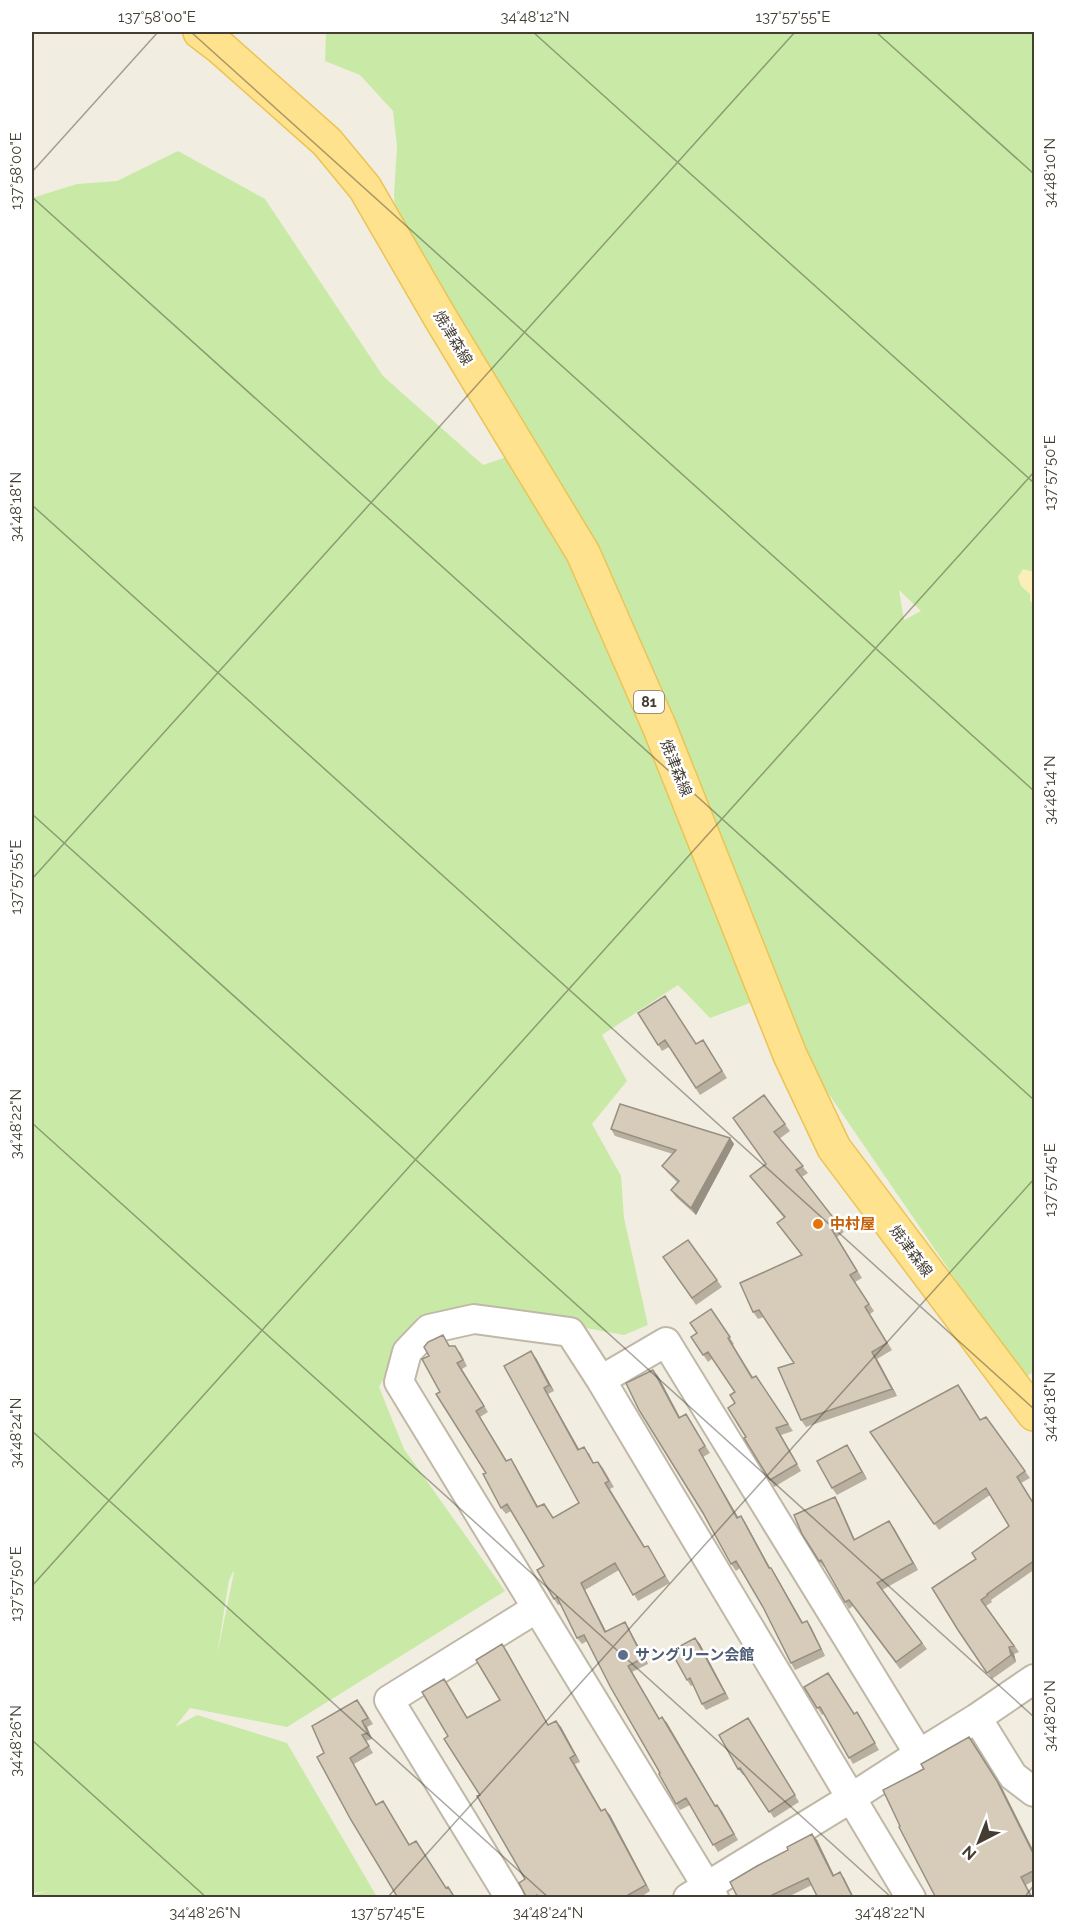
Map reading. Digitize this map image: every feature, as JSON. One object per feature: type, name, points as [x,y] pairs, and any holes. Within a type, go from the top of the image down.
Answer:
[{"type":"main road","name":"焼津森線","points":[[200,32],[327,142],[365,188],[441,319],[583,552],[659,726],[790,1055],[834,1148],[1035,1414]]},
{"type":"street","points":[[911,1898],[851,1798],[601,1380],[570,1332],[474,1319],[429,1329],[407,1352],[399,1382],[537,1608],[703,1894],[851,1798],[919,1754],[977,1718],[1035,1679]]},
{"type":"street","points":[[601,1380],[666,1342],[919,1754]]},
{"type":"street","points":[[510,1898],[389,1700],[537,1608]]},
{"type":"street","points":[[977,1718],[1013,1776],[1035,1792]]},
{"type":"green space","points":[[326,32],[1034,32],[1034,1372],[1023,1378],[815,1074],[758,1000],[710,1018],[678,985],[602,1035],[627,1081],[592,1124],[621,1176],[624,1218],[648,1325],[624,1335],[489,1310],[418,1317],[379,1387],[404,1449],[505,1591],[287,1727],[190,1708],[175,1727],[197,1715],[287,1743],[377,1897],[32,1897],[32,1895],[48,1891],[32,1893],[32,198],[77,184],[117,181],[178,151],[265,199],[383,376],[483,465],[518,453],[398,244],[394,195],[397,146],[393,111],[360,75],[325,61]],"holes":[[[899,590],[921,611],[904,620]],[[234,1572],[217,1655],[229,1580]]]},
{"type":"sand","points":[[1023,569],[1034,572],[1034,606],[1030,600],[1030,594],[1021,586],[1018,577]]},
{"type":"building","points":[[665,996],[696,1044],[703,1040],[722,1071],[696,1088],[665,1040],[658,1045],[638,1013]]},
{"type":"building","points":[[764,1095],[785,1124],[774,1132],[803,1166],[796,1170],[839,1225],[832,1230],[857,1271],[850,1275],[869,1304],[865,1307],[887,1343],[872,1352],[892,1389],[801,1420],[778,1368],[794,1363],[759,1310],[753,1312],[740,1283],[802,1255],[777,1223],[785,1217],[750,1176],[766,1164],[733,1118]]},
{"type":"building","points":[[620,1104],[730,1138],[691,1208],[671,1190],[679,1181],[662,1166],[676,1150],[611,1129]]},
{"type":"building","points":[[688,1240],[717,1280],[692,1298],[663,1257]]},
{"type":"building","points":[[711,1309],[730,1337],[728,1338],[752,1378],[756,1376],[788,1424],[776,1428],[797,1464],[770,1480],[728,1408],[735,1403],[730,1395],[735,1392],[708,1352],[703,1355],[691,1337],[697,1333],[690,1323]]},
{"type":"building","points":[[443,1335],[449,1346],[455,1346],[463,1360],[457,1363],[484,1406],[476,1411],[506,1461],[511,1459],[537,1507],[544,1504],[553,1518],[579,1503],[504,1366],[531,1351],[549,1385],[544,1388],[578,1450],[584,1447],[593,1463],[598,1462],[609,1481],[605,1483],[644,1547],[648,1546],[665,1576],[633,1595],[615,1563],[581,1583],[605,1632],[625,1622],[643,1658],[628,1666],[659,1719],[662,1717],[734,1834],[713,1845],[686,1798],[676,1804],[584,1635],[577,1638],[557,1597],[554,1599],[537,1570],[544,1566],[507,1504],[501,1508],[483,1474],[486,1473],[436,1394],[440,1392],[422,1359],[429,1356],[424,1347],[428,1342]]},
{"type":"building","points":[[653,1370],[679,1418],[686,1414],[705,1446],[699,1450],[737,1518],[741,1516],[802,1623],[807,1621],[821,1649],[791,1663],[763,1607],[736,1561],[731,1564],[703,1513],[639,1410],[626,1383]]},
{"type":"building","points":[[958,1385],[980,1420],[986,1417],[1025,1471],[1017,1477],[1035,1506],[1035,1560],[981,1600],[1014,1646],[1009,1647],[1011,1655],[987,1673],[932,1588],[976,1559],[972,1553],[1009,1526],[986,1488],[934,1524],[870,1432]]},
{"type":"building","points":[[847,1445],[862,1472],[832,1488],[817,1461]]},
{"type":"building","points":[[835,1497],[854,1540],[889,1521],[913,1563],[877,1583],[922,1643],[896,1662],[849,1600],[845,1602],[821,1560],[819,1561],[802,1534],[794,1515]]},
{"type":"building","points":[[695,1638],[725,1693],[702,1704],[690,1678],[687,1680],[671,1651]]},
{"type":"building","points":[[502,1644],[548,1725],[556,1721],[575,1755],[570,1758],[601,1811],[605,1809],[646,1885],[623,1898],[539,1898],[537,1895],[527,1898],[519,1883],[525,1879],[477,1796],[480,1795],[444,1739],[448,1736],[422,1692],[444,1679],[467,1718],[500,1700],[476,1660]]},
{"type":"building","points":[[828,1673],[854,1714],[857,1712],[875,1743],[849,1758],[820,1707],[817,1708],[804,1687]]},
{"type":"building","points":[[357,1700],[368,1718],[362,1721],[368,1733],[362,1735],[369,1746],[350,1758],[376,1805],[383,1801],[409,1845],[416,1841],[455,1898],[398,1898],[351,1820],[317,1757],[324,1753],[312,1726]]},
{"type":"building","points":[[748,1718],[795,1795],[769,1812],[740,1768],[738,1769],[719,1735]]},
{"type":"building","points":[[969,1737],[997,1781],[1035,1857],[1035,1870],[1021,1877],[1032,1898],[936,1898],[899,1827],[883,1790],[924,1769],[921,1764]]},
{"type":"building","points":[[812,1834],[833,1876],[840,1872],[853,1898],[818,1898],[808,1878],[772,1895],[774,1898],[738,1898],[730,1882]]},
{"type":"place","name":"中村屋","points":[[818,1224]]},
{"type":"place","name":"サングリーン会館","points":[[623,1655]]}]
